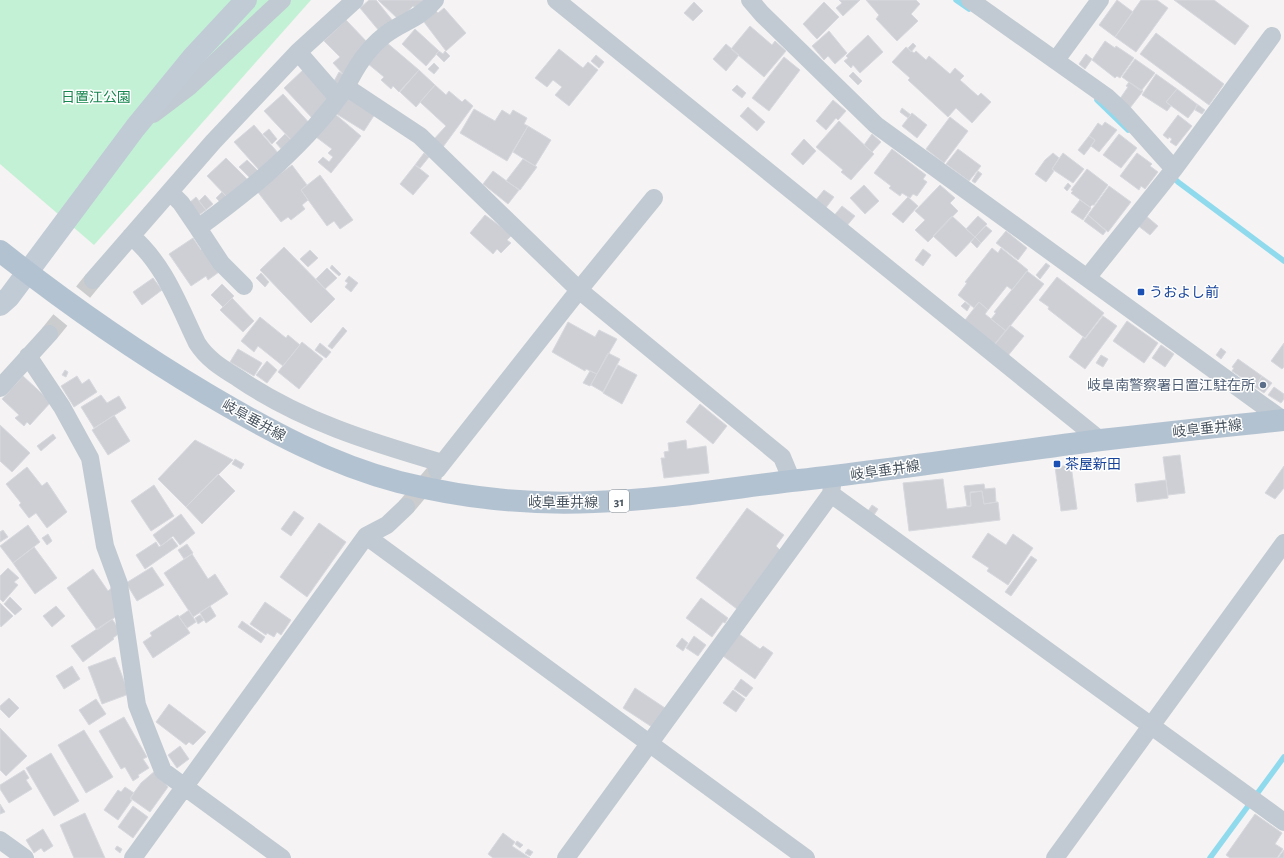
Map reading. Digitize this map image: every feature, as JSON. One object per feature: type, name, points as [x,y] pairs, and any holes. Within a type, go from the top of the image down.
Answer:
[{"type":"main road","name":"岐阜垂井線","points":[[13,261],[136,350],[244,416],[286,438],[347,466],[396,481],[440,492],[481,498],[546,503],[644,499],[792,481],[832,486],[1100,440],[1284,420]]},
{"type":"street","points":[[0,305],[9,297],[13,261],[135,128],[193,57],[246,0]]},
{"type":"street","points":[[135,128],[190,86],[282,0]]},
{"type":"street","points":[[93,280],[213,142],[298,52],[355,0]]},
{"type":"street","points":[[198,228],[231,204],[291,153],[342,92],[359,62],[371,48],[385,34],[421,14],[435,0]]},
{"type":"street","points":[[556,0],[1100,440]]},
{"type":"street","points":[[750,0],[767,20],[876,125],[1284,420]]},
{"type":"street","points":[[970,0],[1107,97],[1122,111],[1174,169]]},
{"type":"street","points":[[1056,60],[1100,0]]},
{"type":"street","points":[[1087,278],[1174,169],[1272,36]]},
{"type":"street","points":[[298,52],[342,92],[420,136],[579,290],[782,457],[792,481]]},
{"type":"street","points":[[170,192],[181,203],[220,263],[244,286]]},
{"type":"street","points":[[132,236],[143,245],[156,261],[197,343],[212,361],[257,392],[297,413],[324,425],[439,466],[654,198]]},
{"type":"street","points":[[0,388],[49,334]]},
{"type":"street","points":[[28,356],[62,407],[90,458],[105,546],[119,584],[137,705],[162,771],[282,858]]},
{"type":"street","points":[[566,858],[832,486],[1284,822]]},
{"type":"street","points":[[133,858],[366,536],[386,525],[406,507]]},
{"type":"street","points":[[366,536],[806,858]]},
{"type":"street","points":[[1055,858],[1284,543]]},
{"type":"street","points":[[0,840],[25,858]]},
{"type":"green space","name":"日置江公園","points":[[0,0],[311,0],[94,245],[0,164]]},
{"type":"building","points":[[369,0],[376,0],[393,21],[380,32],[360,8]]},
{"type":"building","points":[[378,0],[423,0],[416,8],[413,6],[399,20]]},
{"type":"building","points":[[839,0],[860,0],[843,16],[836,8],[842,3]]},
{"type":"building","points":[[866,0],[916,0],[920,4],[911,14],[918,21],[897,41],[876,19],[879,15]]},
{"type":"building","points":[[1117,0],[1133,12],[1115,37],[1099,25]]},
{"type":"building","points":[[1141,0],[1157,0],[1168,8],[1136,52],[1115,37]]},
{"type":"building","points":[[1174,0],[1214,0],[1249,26],[1235,45]]},
{"type":"building","points":[[694,2],[703,11],[693,21],[684,13]]},
{"type":"building","points":[[824,2],[839,17],[817,39],[803,24]]},
{"type":"building","points":[[444,8],[466,33],[446,51],[424,22],[436,11],[438,13]]},
{"type":"building","points":[[346,20],[369,44],[343,74],[333,63],[340,57],[324,41]]},
{"type":"building","points":[[750,26],[772,45],[775,41],[786,51],[764,77],[731,49]]},
{"type":"building","points":[[415,29],[439,51],[426,66],[402,44]]},
{"type":"building","points":[[829,31],[847,53],[835,64],[828,56],[824,60],[812,46]]},
{"type":"building","points":[[1156,33],[1224,84],[1209,105],[1140,54]]},
{"type":"building","points":[[868,35],[883,52],[860,73],[853,65],[851,68],[844,61],[848,58],[846,56]]},
{"type":"building","points":[[1105,41],[1115,48],[1116,46],[1134,58],[1120,78],[1117,76],[1115,78],[1092,60]]},
{"type":"building","points":[[386,42],[419,70],[399,92],[393,86],[391,89],[381,80],[384,77],[367,63]]},
{"type":"building","points":[[913,43],[916,46],[911,52],[908,48]]},
{"type":"building","points":[[726,44],[739,55],[726,71],[713,59]]},
{"type":"building","points":[[906,47],[914,53],[916,51],[926,60],[929,56],[950,74],[955,68],[964,76],[960,80],[978,96],[981,93],[991,102],[972,123],[956,108],[948,117],[908,80],[910,78],[892,62]]},
{"type":"building","points":[[559,49],[583,68],[588,62],[598,70],[569,106],[555,95],[562,87],[553,80],[547,87],[535,78]]},
{"type":"building","points":[[439,51],[443,54],[445,51],[450,56],[444,62],[436,54]]},
{"type":"building","points":[[1086,54],[1092,59],[1085,69],[1079,64]]},
{"type":"building","points":[[596,55],[604,62],[599,68],[591,61]]},
{"type":"building","points":[[784,57],[800,70],[769,111],[752,98]]},
{"type":"building","points":[[1135,59],[1155,73],[1141,91],[1122,77]]},
{"type":"building","points":[[434,63],[439,68],[434,74],[428,69]]},
{"type":"building","points":[[304,69],[330,98],[313,119],[284,88]]},
{"type":"building","points":[[419,70],[435,85],[416,107],[400,92]]},
{"type":"building","points":[[339,72],[345,75],[339,86],[333,83]]},
{"type":"building","points":[[853,72],[862,81],[858,85],[849,76]]},
{"type":"building","points":[[1156,74],[1177,89],[1166,102],[1171,106],[1167,111],[1142,95]]},
{"type":"building","points":[[1129,82],[1143,91],[1130,108],[1119,100],[1128,87],[1126,86]]},
{"type":"building","points":[[435,85],[446,95],[449,91],[462,102],[465,99],[473,106],[443,147],[434,139],[446,126],[420,102]]},
{"type":"building","points":[[737,85],[746,93],[742,98],[732,90]]},
{"type":"building","points":[[1177,89],[1198,105],[1188,118],[1166,102]]},
{"type":"building","points":[[348,92],[377,111],[364,131],[335,113]]},
{"type":"building","points":[[283,94],[312,126],[294,143],[264,111]]},
{"type":"building","points":[[833,100],[846,111],[838,120],[836,118],[826,130],[816,121]]},
{"type":"building","points":[[1197,104],[1205,110],[1202,114],[1195,110]]},
{"type":"building","points":[[748,107],[765,122],[757,131],[740,116]]},
{"type":"building","points":[[902,108],[911,115],[908,118],[900,112]]},
{"type":"building","points":[[474,109],[495,121],[502,110],[510,115],[513,110],[527,118],[524,124],[528,126],[507,161],[460,133]]},
{"type":"building","points":[[912,113],[927,125],[917,138],[902,126]]},
{"type":"building","points":[[335,114],[361,136],[331,173],[318,162],[323,157],[329,162],[333,157],[328,153],[332,149],[316,137]]},
{"type":"building","points":[[1178,115],[1192,126],[1176,146],[1170,142],[1172,139],[1169,137],[1168,139],[1163,135]]},
{"type":"building","points":[[950,117],[968,131],[944,163],[926,149]]},
{"type":"building","points":[[839,121],[874,154],[851,180],[841,172],[843,170],[816,147]]},
{"type":"building","points":[[1105,122],[1117,130],[1099,152],[1091,146],[1095,140],[1089,136],[1098,123],[1102,126]]},
{"type":"building","points":[[254,125],[279,154],[260,171],[234,142]]},
{"type":"building","points":[[528,126],[551,140],[535,166],[513,152]]},
{"type":"building","points":[[269,129],[277,139],[272,144],[263,134]]},
{"type":"building","points":[[285,134],[293,142],[283,151],[276,143]]},
{"type":"building","points":[[872,134],[881,142],[872,152],[864,145]]},
{"type":"building","points":[[1119,134],[1137,148],[1121,168],[1103,155]]},
{"type":"building","points":[[1089,136],[1095,140],[1084,155],[1078,150]]},
{"type":"building","points":[[804,139],[816,151],[803,165],[791,154]]},
{"type":"building","points":[[892,149],[926,175],[923,179],[927,182],[917,196],[913,194],[910,198],[902,193],[900,196],[889,188],[891,186],[874,173]]},
{"type":"building","points":[[958,149],[981,166],[969,181],[946,164]]},
{"type":"building","points":[[424,153],[429,157],[420,168],[415,165]]},
{"type":"building","points":[[1053,153],[1059,158],[1052,169],[1054,171],[1046,182],[1035,174],[1045,160]]},
{"type":"building","points":[[1063,153],[1084,169],[1073,183],[1052,169]]},
{"type":"building","points":[[1137,153],[1152,164],[1150,166],[1158,172],[1145,189],[1141,186],[1139,190],[1120,176]]},
{"type":"building","points":[[226,158],[248,180],[229,199],[207,176]]},
{"type":"building","points":[[523,159],[537,167],[520,190],[506,181]]},
{"type":"building","points":[[247,160],[259,172],[251,179],[239,167]]},
{"type":"building","points":[[292,165],[307,185],[301,190],[308,200],[302,205],[305,209],[291,220],[288,217],[281,222],[257,191]]},
{"type":"building","points":[[415,165],[429,176],[413,195],[400,184]]},
{"type":"building","points":[[1087,169],[1108,185],[1094,205],[1090,207],[1071,193],[1073,191],[1071,190]]},
{"type":"building","points":[[493,171],[519,190],[508,204],[483,184]]},
{"type":"building","points":[[978,171],[982,174],[975,183],[972,181]]},
{"type":"building","points":[[320,175],[353,220],[340,229],[334,221],[327,226],[301,190]]},
{"type":"building","points":[[1068,183],[1071,186],[1067,191],[1064,188]]},
{"type":"building","points":[[864,185],[879,201],[865,214],[850,198]]},
{"type":"building","points":[[940,185],[955,198],[950,203],[958,211],[928,242],[915,230],[925,220],[915,211]]},
{"type":"building","points":[[1109,186],[1131,202],[1108,232],[1088,215]]},
{"type":"building","points":[[824,190],[834,197],[825,209],[815,201]]},
{"type":"building","points":[[222,192],[228,198],[222,204],[216,198]]},
{"type":"building","points":[[205,195],[213,204],[206,210],[199,201]]},
{"type":"building","points":[[196,197],[206,210],[199,215],[189,203]]},
{"type":"building","points":[[908,197],[918,206],[903,223],[892,214]]},
{"type":"building","points":[[1080,200],[1091,208],[1083,220],[1071,212]]},
{"type":"building","points":[[842,206],[855,216],[845,228],[832,218]]},
{"type":"building","points":[[485,215],[512,235],[507,240],[511,243],[501,253],[497,249],[493,254],[470,233]]},
{"type":"building","points":[[1088,215],[1106,231],[1103,235],[1084,221]]},
{"type":"building","points":[[1145,215],[1158,226],[1150,235],[1137,225]]},
{"type":"building","points":[[952,216],[975,237],[956,257],[933,236]]},
{"type":"building","points":[[978,216],[987,224],[975,237],[966,229]]},
{"type":"building","points":[[986,226],[992,231],[981,243],[975,237]]},
{"type":"building","points":[[1006,231],[1027,248],[1018,260],[996,243]]},
{"type":"building","points":[[975,237],[981,243],[977,248],[971,242]]},
{"type":"building","points":[[193,238],[201,250],[203,248],[219,272],[208,280],[206,276],[191,286],[169,254]]},
{"type":"building","points":[[284,247],[335,299],[311,323],[260,270]]},
{"type":"building","points":[[992,248],[998,253],[1001,248],[1028,270],[1012,290],[1007,286],[988,310],[979,302],[974,308],[958,295],[967,283],[965,282]]},
{"type":"building","points":[[923,249],[931,255],[923,266],[915,260]]},
{"type":"building","points":[[310,250],[318,258],[308,267],[300,259]]},
{"type":"building","points":[[1046,263],[1050,266],[1040,279],[1036,275]]},
{"type":"building","points":[[332,265],[341,274],[339,276],[330,268]]},
{"type":"building","points":[[327,268],[337,278],[325,289],[316,279]]},
{"type":"building","points":[[1027,271],[1044,284],[1006,331],[991,319],[996,313],[994,312]]},
{"type":"building","points":[[261,273],[269,282],[265,287],[256,278]]},
{"type":"building","points":[[349,276],[358,283],[351,292],[345,287],[348,283],[345,281]]},
{"type":"building","points":[[1057,277],[1104,313],[1085,338],[1048,309],[1049,307],[1039,300]]},
{"type":"building","points":[[153,278],[162,290],[142,305],[133,292]]},
{"type":"building","points":[[222,284],[234,296],[223,307],[211,295]]},
{"type":"building","points":[[232,298],[254,321],[243,332],[220,310]]},
{"type":"building","points":[[965,302],[970,306],[967,311],[961,306]]},
{"type":"building","points":[[979,302],[988,310],[985,314],[1006,331],[992,348],[962,324]]},
{"type":"building","points":[[1103,316],[1117,326],[1085,369],[1069,357],[1083,337],[1085,339]]},
{"type":"building","points":[[260,317],[286,338],[288,335],[300,345],[283,366],[258,346],[254,352],[241,341]]},
{"type":"building","points":[[1127,321],[1158,343],[1144,363],[1113,341]]},
{"type":"building","points":[[568,322],[595,337],[599,330],[617,339],[597,374],[586,369],[585,371],[552,352]]},
{"type":"building","points":[[1010,325],[1024,336],[1007,357],[993,346]]},
{"type":"building","points":[[343,327],[347,331],[332,349],[328,346]]},
{"type":"building","points":[[302,342],[323,359],[299,389],[278,372]]},
{"type":"building","points":[[320,343],[331,352],[326,358],[315,350]]},
{"type":"building","points":[[1284,343],[1284,367],[1282,369],[1271,361]]},
{"type":"building","points":[[1161,345],[1174,354],[1165,367],[1152,358]]},
{"type":"building","points":[[1221,348],[1226,352],[1221,359],[1216,355]]},
{"type":"building","points":[[238,349],[262,363],[254,376],[230,362]]},
{"type":"building","points":[[608,353],[620,359],[603,392],[591,385]]},
{"type":"building","points":[[1101,355],[1108,359],[1103,367],[1096,363]]},
{"type":"building","points":[[1238,359],[1262,376],[1255,387],[1232,371],[1234,368],[1232,367]]},
{"type":"building","points":[[267,361],[277,370],[267,383],[256,375]]},
{"type":"building","points":[[618,365],[637,375],[622,404],[603,393]]},
{"type":"building","points":[[65,370],[68,372],[66,377],[62,375]]},
{"type":"building","points":[[590,371],[597,374],[590,386],[583,383]]},
{"type":"building","points":[[23,376],[51,402],[30,425],[27,422],[24,426],[15,418],[19,415],[2,399]]},
{"type":"building","points":[[77,376],[82,384],[89,379],[97,392],[74,407],[61,386]]},
{"type":"building","points":[[1262,376],[1272,383],[1264,393],[1255,387]]},
{"type":"building","points":[[1274,387],[1284,394],[1284,399],[1281,403],[1268,395]]},
{"type":"building","points":[[101,395],[107,403],[119,396],[126,408],[94,428],[81,407]]},
{"type":"building","points":[[700,404],[727,426],[713,444],[686,422]]},
{"type":"building","points":[[114,415],[130,441],[108,455],[92,430]]},
{"type":"building","points":[[0,425],[30,453],[12,472],[0,461]]},
{"type":"building","points":[[53,434],[56,438],[41,451],[37,446]]},
{"type":"building","points":[[195,440],[233,460],[186,507],[158,479]]},
{"type":"building","points":[[686,440],[687,449],[706,446],[709,473],[664,478],[661,458],[665,458],[664,452],[669,451],[668,443]]},
{"type":"building","points":[[1180,455],[1185,493],[1168,495],[1163,457]]},
{"type":"building","points":[[235,459],[244,464],[241,469],[232,464]]},
{"type":"building","points":[[1071,465],[1077,509],[1061,511],[1055,467]]},
{"type":"building","points":[[1284,466],[1284,488],[1275,499],[1265,493]]},
{"type":"building","points":[[27,467],[42,486],[47,482],[67,512],[47,528],[36,513],[29,518],[19,505],[21,503],[6,484]]},
{"type":"building","points":[[218,474],[235,491],[202,524],[186,507]]},
{"type":"building","points":[[943,479],[947,509],[971,506],[970,493],[982,491],[984,504],[998,502],[1000,520],[909,531],[903,483]]},
{"type":"building","points":[[1166,480],[1168,498],[1137,502],[1135,484]]},
{"type":"building","points":[[984,484],[985,489],[995,488],[996,502],[984,504],[982,491],[970,492],[971,506],[967,506],[964,486]]},
{"type":"building","points":[[154,485],[174,516],[151,531],[131,501]]},
{"type":"building","points":[[872,505],[878,509],[874,515],[868,511]]},
{"type":"building","points":[[747,508],[784,535],[776,546],[780,550],[737,609],[696,578]]},
{"type":"building","points":[[294,511],[304,518],[291,536],[281,529]]},
{"type":"building","points":[[181,514],[195,533],[180,545],[173,536],[161,546],[153,535]]},
{"type":"building","points":[[319,523],[346,542],[307,597],[280,577]]},
{"type":"building","points":[[28,525],[40,542],[13,563],[0,546]]},
{"type":"building","points":[[3,530],[8,537],[0,542],[0,532]]},
{"type":"building","points":[[988,533],[1006,545],[1013,534],[1033,548],[1008,585],[987,571],[989,568],[972,557]]},
{"type":"building","points":[[48,534],[52,541],[47,545],[42,538]]},
{"type":"building","points":[[172,538],[178,546],[145,569],[136,555],[156,542],[159,547]]},
{"type":"building","points":[[187,544],[193,553],[184,559],[178,550]]},
{"type":"building","points":[[34,547],[57,578],[35,594],[13,563]]},
{"type":"building","points":[[192,554],[208,579],[215,574],[228,594],[193,617],[164,573]]},
{"type":"building","points":[[1031,556],[1037,560],[1011,596],[1005,592]]},
{"type":"building","points":[[152,567],[164,585],[137,601],[126,583]]},
{"type":"building","points":[[8,568],[19,578],[14,582],[18,585],[3,602],[0,599],[0,576]]},
{"type":"building","points":[[93,569],[108,591],[113,587],[121,613],[97,630],[67,588]]},
{"type":"building","points":[[10,597],[22,609],[15,615],[4,604]]},
{"type":"building","points":[[701,598],[728,618],[725,623],[723,622],[712,637],[686,618]]},
{"type":"building","points":[[265,602],[291,620],[281,635],[277,632],[274,637],[267,633],[266,635],[250,624]]},
{"type":"building","points":[[0,603],[13,616],[1,627],[0,625]]},
{"type":"building","points":[[56,606],[65,616],[52,627],[43,616]]},
{"type":"building","points":[[210,606],[216,616],[206,623],[200,613]]},
{"type":"building","points":[[189,610],[196,622],[187,628],[179,617]]},
{"type":"building","points":[[178,615],[190,633],[153,658],[143,642],[152,636],[150,633]]},
{"type":"building","points":[[200,615],[204,620],[198,624],[195,618]]},
{"type":"building","points":[[112,619],[121,632],[83,662],[71,646]]},
{"type":"building","points":[[242,621],[265,637],[261,643],[238,627]]},
{"type":"building","points":[[739,634],[760,649],[763,646],[773,653],[755,679],[723,656]]},
{"type":"building","points":[[694,636],[706,645],[698,656],[686,648]]},
{"type":"building","points":[[682,638],[688,643],[683,651],[676,646]]},
{"type":"building","points":[[115,657],[129,694],[102,704],[88,667]]},
{"type":"building","points":[[72,666],[80,679],[64,689],[56,676]]},
{"type":"building","points":[[741,679],[753,688],[746,697],[734,689]]},
{"type":"building","points":[[635,688],[665,708],[652,727],[623,708]]},
{"type":"building","points":[[733,690],[745,699],[736,712],[723,703]]},
{"type":"building","points":[[9,698],[19,708],[9,718],[0,709],[0,706]]},
{"type":"building","points":[[96,699],[106,714],[89,725],[79,710]]},
{"type":"building","points":[[169,704],[206,732],[193,745],[189,742],[186,745],[156,722]]},
{"type":"building","points":[[124,717],[147,757],[143,759],[149,768],[138,775],[139,777],[133,781],[125,767],[121,769],[99,731]]},
{"type":"building","points":[[0,728],[27,756],[6,776],[0,770]]},
{"type":"building","points":[[84,730],[113,777],[86,793],[58,745]]},
{"type":"building","points":[[180,746],[189,759],[177,768],[168,755]]},
{"type":"building","points":[[51,753],[79,801],[54,816],[26,768]]},
{"type":"building","points":[[24,770],[29,778],[26,780],[32,789],[9,803],[0,789],[0,785]]},
{"type":"building","points":[[156,770],[168,787],[150,812],[130,798],[141,783]]},
{"type":"building","points":[[125,787],[134,793],[130,799],[132,800],[118,820],[104,810],[118,790],[121,792]]},
{"type":"building","points":[[0,804],[5,812],[0,814]]},
{"type":"building","points":[[133,806],[148,817],[133,838],[118,827]]},
{"type":"building","points":[[85,813],[105,858],[74,858],[60,825]]},
{"type":"building","points":[[1255,814],[1282,833],[1275,844],[1283,849],[1277,858],[1230,858],[1226,855]]},
{"type":"building","points":[[43,829],[53,846],[44,852],[41,848],[34,853],[26,840]]},
{"type":"building","points":[[503,833],[515,842],[512,846],[530,858],[493,858],[488,854]]},
{"type":"building","points":[[517,841],[523,845],[520,848],[515,844]]},
{"type":"building","points":[[117,846],[122,849],[120,853],[115,849]]},
{"type":"building","points":[[528,849],[533,852],[530,856],[525,853]]},
{"type":"building","points":[[1284,850],[1284,858],[1278,858]]},
{"type":"waterway","points":[[956,0],[969,9]]},
{"type":"waterway","points":[[1097,100],[1128,130]]},
{"type":"waterway","points":[[1171,175],[1178,182],[1284,261]]},
{"type":"waterway","points":[[1210,858],[1284,757]]},
{"type":"tunnel","points":[[49,334],[93,280]]},
{"type":"tunnel","points":[[406,507],[437,470]]},
{"type":"place","name":"うおよし前","points":[[1141,292]]},
{"type":"place","name":"岐阜南警察署日置江駐在所","points":[[1263,385]]},
{"type":"place","name":"茶屋新田","points":[[1057,464]]}]
